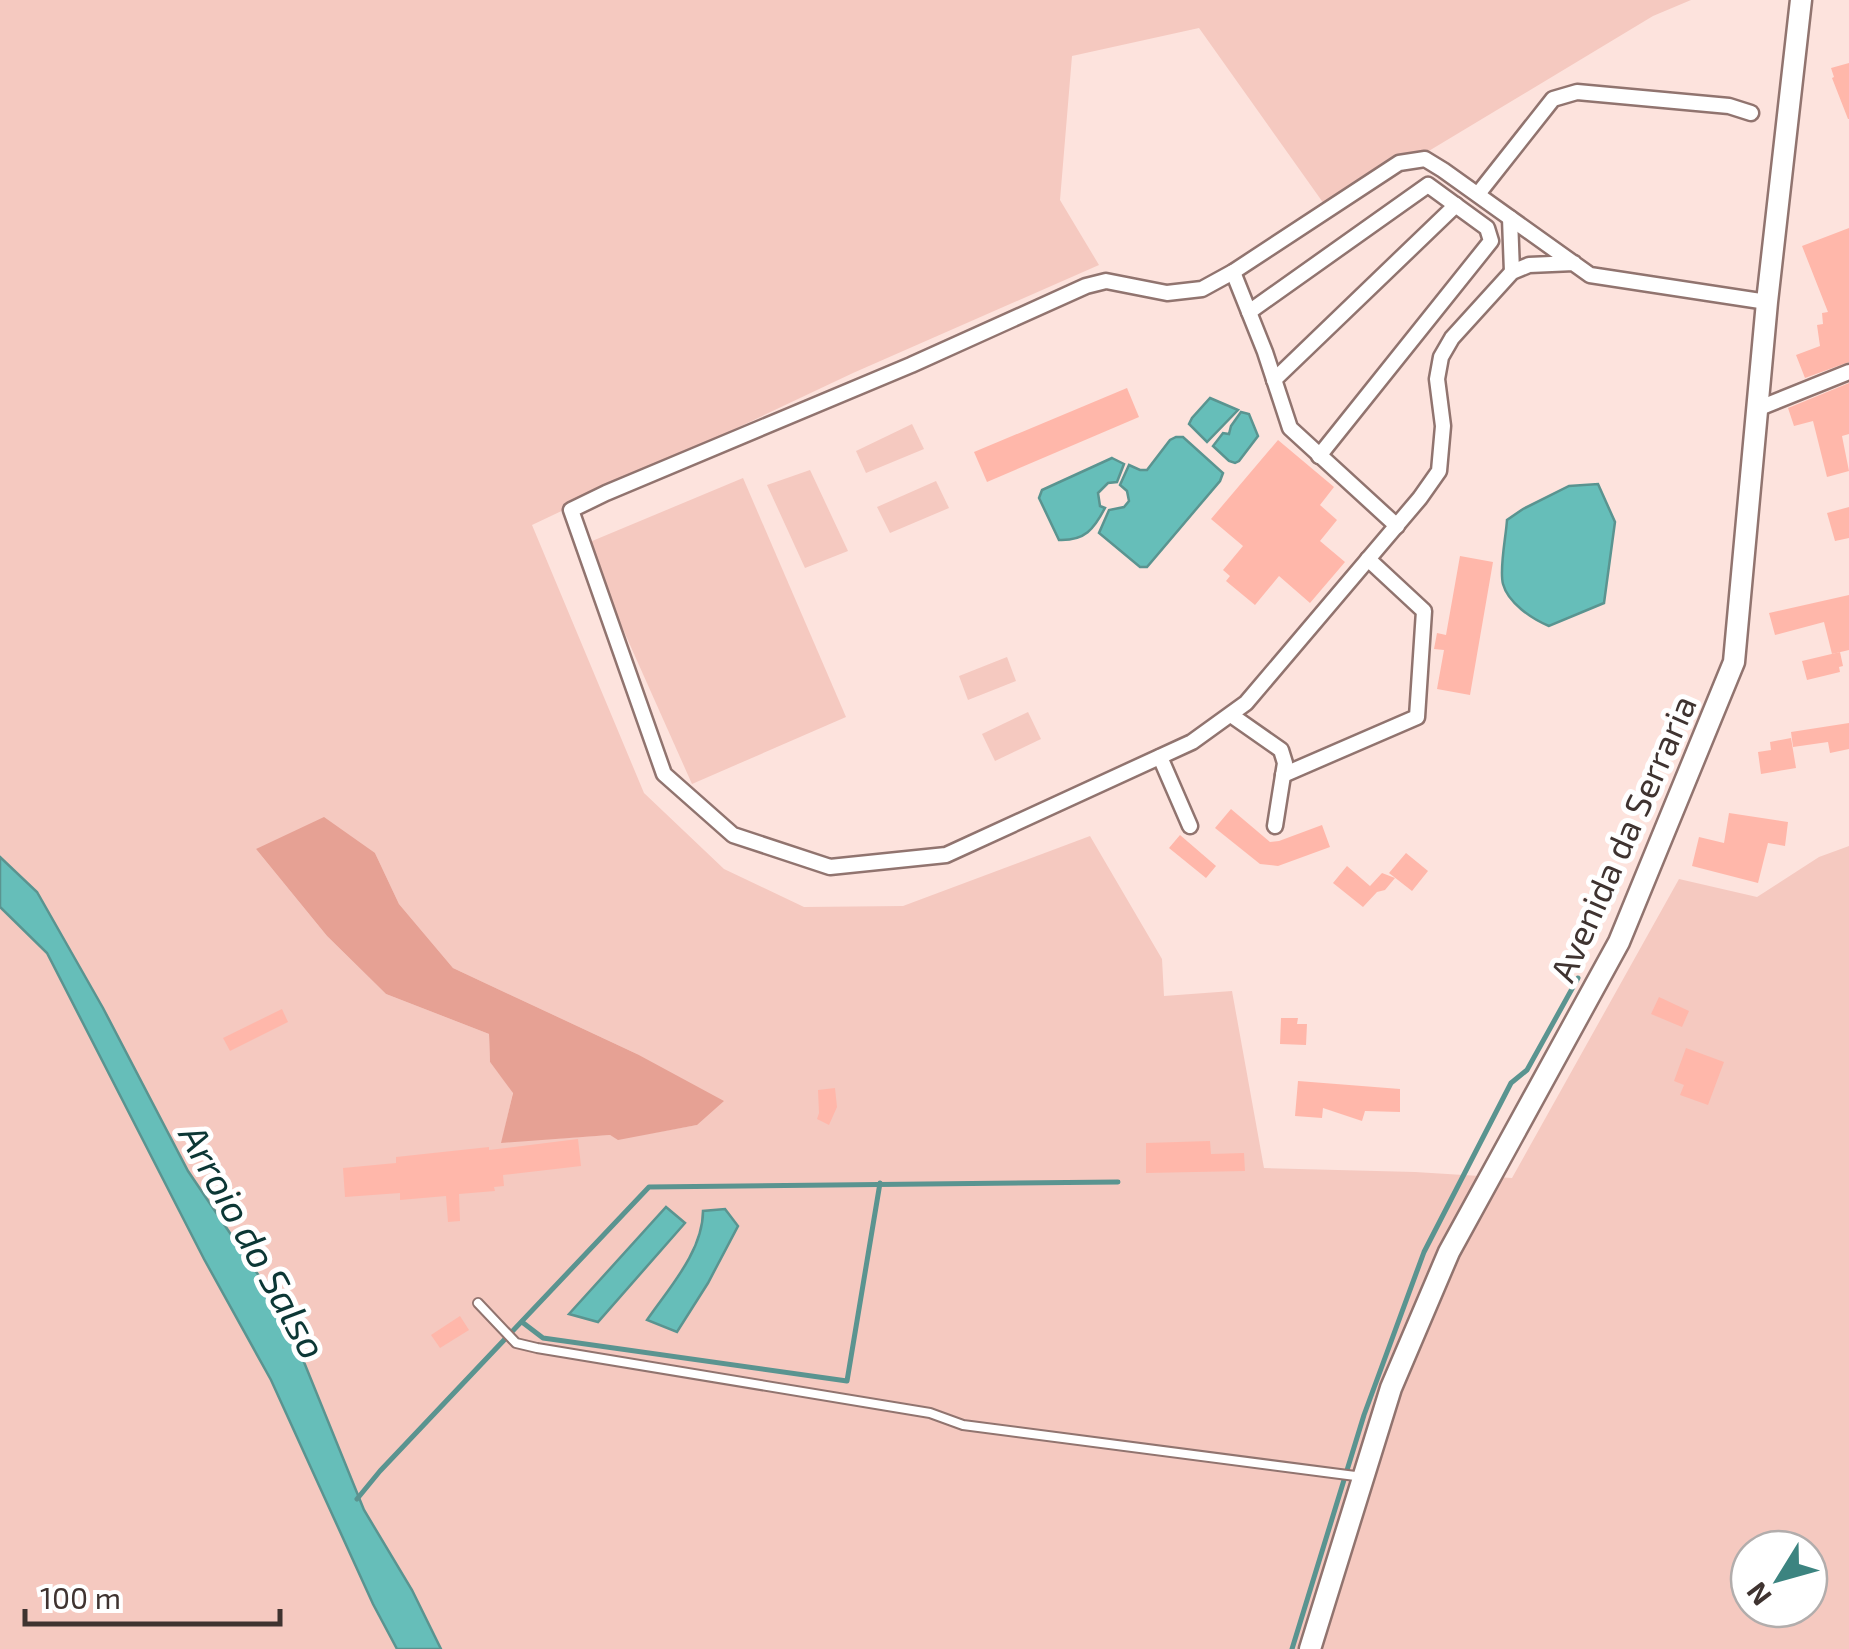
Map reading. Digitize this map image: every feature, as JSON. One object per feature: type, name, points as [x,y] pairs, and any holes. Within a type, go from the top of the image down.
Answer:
[{"type":"main road","name":"Avenida da Serraria","points":[[1310,1649],[1391,1388],[1449,1252],[1619,942],[1734,662],[1766,302],[1801,0]]},
{"type":"street","points":[[1478,194],[1552,100],[1577,92],[1729,106],[1751,113]]},
{"type":"street","points":[[1574,263],[1529,265],[1512,272],[1452,338],[1441,357],[1437,378],[1443,426],[1439,471],[1246,704],[1192,742],[946,855],[830,867],[733,835],[664,774],[571,510],[1086,286],[1106,281],[1167,293],[1202,289],[1399,163],[1426,160],[1478,194],[1510,218],[1574,263],[1590,275],[1766,302]]},
{"type":"street","points":[[1249,312],[1428,185],[1487,228],[1491,241],[1319,456]]},
{"type":"street","points":[[1274,380],[1456,205]]},
{"type":"street","points":[[1510,218],[1512,272]]},
{"type":"street","points":[[1233,272],[1290,428],[1396,526]]},
{"type":"street","points":[[1757,409],[1849,372]]},
{"type":"street","points":[[1282,775],[1417,716],[1424,611],[1368,559]]},
{"type":"street","points":[[1231,715],[1282,750],[1285,762],[1275,826]]},
{"type":"street","points":[[1160,757],[1190,826]]},
{"type":"lane","points":[[478,1303],[516,1343],[537,1348],[930,1413],[963,1425],[1363,1477]]},
{"type":"shaded area","points":[[0,0],[1691,0],[1653,16],[1329,211],[1199,28],[1072,56],[1060,200],[1099,265],[853,373],[532,525],[644,793],[724,869],[804,907],[903,906],[1090,836],[1162,959],[1164,996],[1232,991],[1264,1168],[1512,1178],[1679,879],[1757,897],[1819,857],[1849,846],[1849,1649],[441,1649],[412,1590],[364,1510],[291,1330],[188,1171],[37,892],[0,857]],"holes":[[[256,849],[375,853],[399,904],[453,968],[637,1054],[697,1125],[618,1139],[610,1135],[502,1142],[513,1092],[490,1062],[489,1034],[386,994],[327,936]],[[666,1207],[684,1223],[598,1322]],[[703,1222],[738,1226],[677,1331],[647,1320],[688,1260]]]},
{"type":"shaded area","points":[[912,424],[924,449],[866,473],[856,451]]},
{"type":"shaded area","points":[[810,470],[848,551],[805,568],[767,485]]},
{"type":"shaded area","points":[[743,478],[846,717],[692,784],[585,544]]},
{"type":"shaded area","points":[[936,481],[949,508],[890,533],[877,507]]},
{"type":"shaded area","points":[[1007,657],[1016,681],[968,700],[959,676]]},
{"type":"shaded area","points":[[1028,712],[1041,739],[995,761],[982,734]]},
{"type":"shaded area","points":[[324,817],[375,853],[399,904],[453,968],[637,1054],[724,1101],[697,1125],[618,1140],[610,1135],[501,1143],[513,1093],[490,1062],[489,1034],[386,994],[327,936],[256,849]]},
{"type":"shaded area","points":[[0,907],[47,953],[204,1259],[271,1380],[397,1649],[0,1649]]},
{"type":"water","points":[[1210,398],[1238,410],[1207,442],[1189,424]]},
{"type":"water","points":[[1241,412],[1249,414],[1258,436],[1235,463],[1213,446],[1223,433],[1229,434]]},
{"type":"water","points":[[1176,437],[1183,437],[1223,473],[1147,567],[1140,567],[1099,533],[1109,510],[1124,507],[1129,501],[1127,491],[1120,485],[1129,465],[1147,470]]},
{"type":"water","points":[[1112,458],[1124,464],[1117,482],[1108,483],[1098,493],[1100,506],[1105,508],[1097,522],[1082,536],[1059,540],[1039,498],[1042,490]]},
{"type":"water","points":[[1598,484],[1615,522],[1604,603],[1549,626],[1522,609],[1503,584],[1507,520],[1569,486]]},
{"type":"water","points":[[0,857],[37,892],[188,1171],[291,1330],[364,1510],[412,1590],[441,1649],[397,1649],[271,1380],[204,1259],[47,953],[0,907]]},
{"type":"water","points":[[666,1207],[685,1223],[598,1322],[569,1314]]},
{"type":"water","points":[[725,1209],[738,1226],[677,1332],[647,1320],[691,1255],[703,1211]]},
{"type":"building","points":[[1849,63],[1849,119],[1848,119],[1831,68]]},
{"type":"building","points":[[1849,228],[1849,362],[1805,378],[1796,355],[1820,346],[1817,325],[1823,324],[1822,313],[1828,312],[1802,246]]},
{"type":"building","points":[[1849,383],[1849,434],[1842,436],[1849,471],[1827,477],[1813,421],[1794,426],[1788,408]]},
{"type":"building","points":[[1127,388],[1139,417],[987,482],[974,452]]},
{"type":"building","points":[[1278,440],[1334,487],[1320,505],[1337,520],[1320,541],[1345,562],[1310,603],[1279,576],[1255,605],[1226,581],[1230,576],[1223,570],[1243,546],[1211,519]]},
{"type":"building","points":[[1849,507],[1849,538],[1835,541],[1827,513]]},
{"type":"building","points":[[1460,556],[1493,562],[1470,695],[1437,689],[1444,650],[1434,649],[1437,633],[1446,635]]},
{"type":"building","points":[[1849,595],[1849,650],[1832,654],[1824,622],[1775,635],[1769,613]]},
{"type":"building","points":[[1840,652],[1840,672],[1807,680],[1802,661]]},
{"type":"building","points":[[1849,723],[1849,749],[1830,753],[1828,742],[1793,747],[1791,732]]},
{"type":"building","points":[[1791,738],[1796,768],[1761,774],[1758,752],[1771,750],[1770,742]]},
{"type":"building","points":[[1231,809],[1270,842],[1322,825],[1330,847],[1278,866],[1260,864],[1215,828]]},
{"type":"building","points":[[1729,813],[1788,822],[1785,846],[1768,843],[1758,883],[1692,866],[1699,837],[1724,843]]},
{"type":"building","points":[[1180,835],[1216,866],[1206,878],[1169,848]]},
{"type":"building","points":[[1406,853],[1428,871],[1412,891],[1389,873]]},
{"type":"building","points":[[1347,866],[1370,886],[1382,873],[1395,878],[1363,907],[1333,883]]},
{"type":"building","points":[[1659,997],[1689,1011],[1682,1027],[1651,1014]]},
{"type":"building","points":[[282,1009],[288,1022],[230,1051],[223,1038]]},
{"type":"building","points":[[1281,1018],[1298,1018],[1297,1024],[1307,1024],[1306,1045],[1280,1044]]},
{"type":"building","points":[[1686,1048],[1724,1062],[1708,1105],[1680,1095],[1684,1085],[1674,1081]]},
{"type":"building","points":[[1298,1081],[1400,1089],[1400,1112],[1365,1111],[1362,1121],[1323,1108],[1322,1118],[1295,1116]]},
{"type":"building","points":[[835,1088],[837,1107],[829,1125],[817,1119],[818,1090]]},
{"type":"building","points":[[578,1139],[581,1166],[503,1175],[504,1186],[494,1187],[495,1191],[459,1194],[460,1221],[448,1222],[446,1196],[400,1200],[400,1193],[345,1197],[343,1168],[396,1163],[396,1157]]},
{"type":"building","points":[[1210,1141],[1211,1154],[1244,1153],[1245,1171],[1146,1173],[1146,1143]]},
{"type":"building","points":[[460,1316],[469,1330],[440,1348],[431,1335]]},
{"type":"waterway","points":[[1292,1649],[1364,1415],[1424,1252],[1511,1083],[1527,1070],[1578,978]]},
{"type":"waterway","points":[[357,1499],[649,1187],[1118,1182]]},
{"type":"waterway","points":[[522,1322],[543,1338],[847,1381],[880,1183]]},
{"type":"water label","name":"Arroio do Salso","points":[[254,1241]]}]
